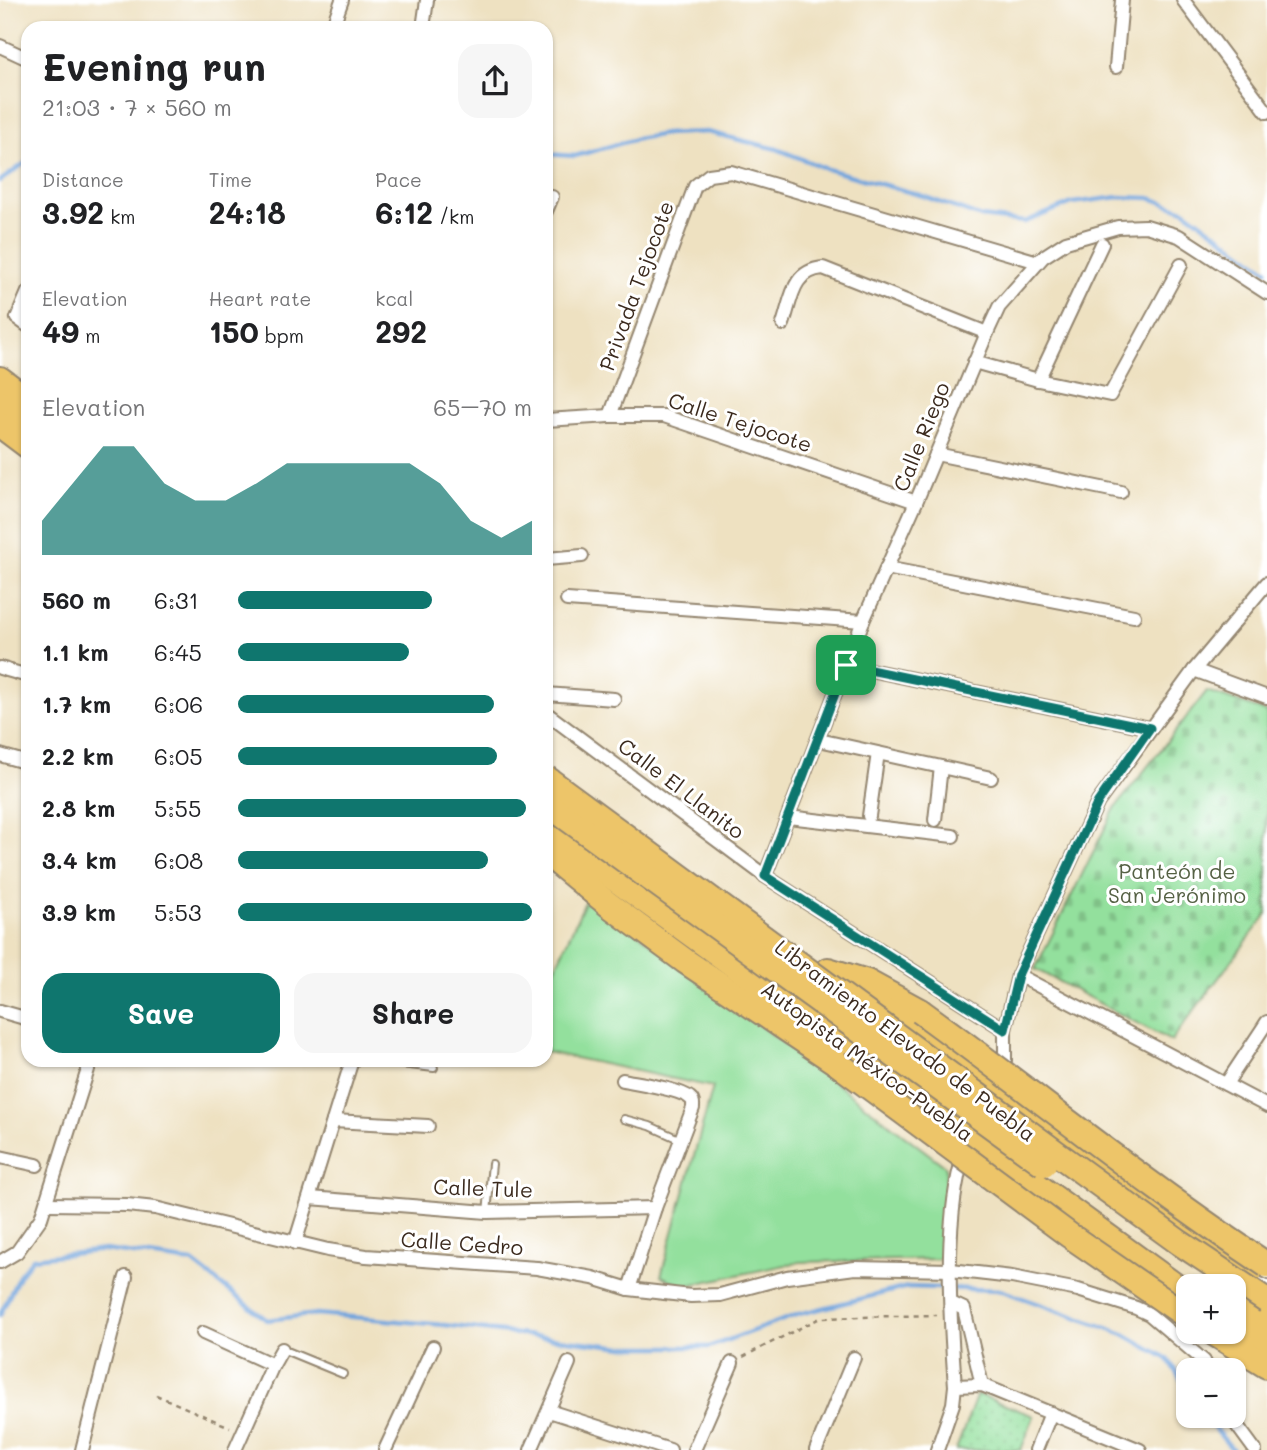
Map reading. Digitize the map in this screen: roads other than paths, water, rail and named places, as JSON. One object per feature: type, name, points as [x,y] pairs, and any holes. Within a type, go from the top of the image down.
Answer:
[{"type":"highway","points":[[0,366],[21,381]]},
{"type":"highway","points":[[0,379],[21,395]]},
{"type":"highway","points":[[0,403],[21,419]]},
{"type":"highway","points":[[0,425],[21,441]]},
{"type":"highway","points":[[553,770],[1190,1235],[1265,1283]]},
{"type":"highway","name":"Libramiento Elevado de Puebla","points":[[553,783],[1180,1242],[1265,1283]]},
{"type":"highway","name":"Libramiento Elevado de Puebla","points":[[553,808],[1116,1217],[1199,1274]]},
{"type":"highway","name":"Autopista México-Puebla","points":[[553,834],[1176,1286]]},
{"type":"highway","points":[[553,859],[685,961],[837,1063],[1069,1235],[1176,1309]]},
{"type":"highway","points":[[828,971],[867,982],[920,1011],[1024,1086],[1202,1222],[1265,1283]]},
{"type":"highway","points":[[1246,1307],[1267,1322]]},
{"type":"highway","points":[[1246,1332],[1267,1345]]},
{"type":"highway","points":[[1231,1344],[1267,1366]]},
{"type":"street","points":[[334,21],[342,0]]},
{"type":"street","points":[[424,21],[427,0]]},
{"type":"street","points":[[1116,67],[1122,0]]},
{"type":"street","points":[[1182,0],[1267,112]]},
{"type":"street","points":[[0,46],[21,56]]},
{"type":"street","name":"Privada Tejocote","points":[[610,416],[695,186],[709,176],[731,172],[1038,262]]},
{"type":"street","name":"Calle Riego","points":[[765,876],[863,621],[999,307],[1038,262],[1066,242],[1118,227],[1146,226],[1180,236],[1267,293]]},
{"type":"street","points":[[1038,380],[1102,244]]},
{"type":"street","points":[[974,362],[1038,380],[1110,395],[1181,265]]},
{"type":"street","points":[[783,324],[799,278],[809,270],[823,268],[986,332]]},
{"type":"street","name":"Calle Tejocote","points":[[553,420],[664,416],[916,502]]},
{"type":"street","points":[[936,454],[1121,492]]},
{"type":"street","points":[[553,558],[582,556]]},
{"type":"street","points":[[886,568],[1134,617]]},
{"type":"street","points":[[1005,1061],[1005,1030],[1018,975],[1098,802],[1194,670],[1267,583]]},
{"type":"street","points":[[567,600],[863,621]]},
{"type":"street","points":[[846,665],[1150,728]]},
{"type":"street","points":[[0,668],[21,674]]},
{"type":"street","points":[[1194,670],[1267,698]]},
{"type":"street","points":[[553,695],[614,699]]},
{"type":"street","name":"Calle El Llanito","points":[[553,717],[765,876],[1005,1030]]},
{"type":"street","points":[[819,740],[991,778]]},
{"type":"street","points":[[869,816],[878,753]]},
{"type":"street","points":[[0,755],[21,760]]},
{"type":"street","points":[[935,820],[941,767]]},
{"type":"street","points":[[788,817],[953,836]]},
{"type":"street","points":[[1018,975],[1267,1106]]},
{"type":"street","points":[[0,1011],[21,1017]]},
{"type":"street","points":[[1226,1084],[1267,1022]]},
{"type":"street","points":[[0,1262],[17,1252],[41,1218],[89,1067]]},
{"type":"street","points":[[295,1243],[350,1067]]},
{"type":"street","points":[[623,1080],[663,1088],[690,1097],[693,1102],[629,1289]]},
{"type":"street","points":[[333,1121],[428,1126]]},
{"type":"street","points":[[0,1157],[37,1165]]},
{"type":"street","points":[[937,1450],[953,1404],[955,1386],[951,1274],[956,1194],[961,1164]]},
{"type":"street","name":"Calle Tule","points":[[310,1198],[487,1212],[655,1208]]},
{"type":"street","name":"Calle Cedro","points":[[47,1204],[155,1208],[295,1243],[366,1256],[537,1268],[593,1278],[629,1289],[691,1296],[720,1295],[787,1277],[855,1268],[1012,1277],[1078,1290],[1136,1308],[1149,1314],[1201,1358]]},
{"type":"street","points":[[82,1450],[126,1277]]},
{"type":"street","points":[[951,1306],[964,1309],[982,1385]]},
{"type":"street","points":[[203,1333],[273,1365]]},
{"type":"street","points":[[385,1450],[433,1347]]},
{"type":"street","points":[[235,1450],[282,1349]]},
{"type":"street","points":[[816,1450],[854,1358]]},
{"type":"street","points":[[531,1450],[569,1363]]},
{"type":"street","points":[[694,1450],[732,1363]]},
{"type":"street","points":[[955,1386],[982,1385],[1140,1450]]},
{"type":"street","points":[[549,1411],[670,1450]]},
{"type":"street","points":[[1036,1450],[1051,1413]]},
{"type":"street","points":[[1239,1428],[1255,1450]]},
{"type":"lane","points":[[425,1067],[433,1068]]},
{"type":"lane","points":[[624,1119],[650,1126],[681,1140]]},
{"type":"lane","points":[[487,1212],[492,1164]]},
{"type":"lane","points":[[282,1349],[343,1374]]},
{"type":"waterway","points":[[553,154],[575,156],[636,139],[665,134],[707,132],[777,149],[827,169],[920,195],[981,217],[1025,222],[1072,203],[1119,197],[1150,198],[1184,210],[1267,270]]},
{"type":"waterway","points":[[0,181],[21,166]]},
{"type":"waterway","points":[[0,1315],[20,1274],[33,1258],[105,1250],[192,1262],[267,1320],[317,1314],[444,1325],[624,1347],[709,1347],[799,1314],[908,1287],[1000,1290],[1124,1334],[1168,1359],[1176,1372]]},
{"type":"waterway","points":[[1214,1428],[1233,1450]]},
{"type":"park label","name":"Panteón de San Jerónimo","points":[[1177,884]]}]
